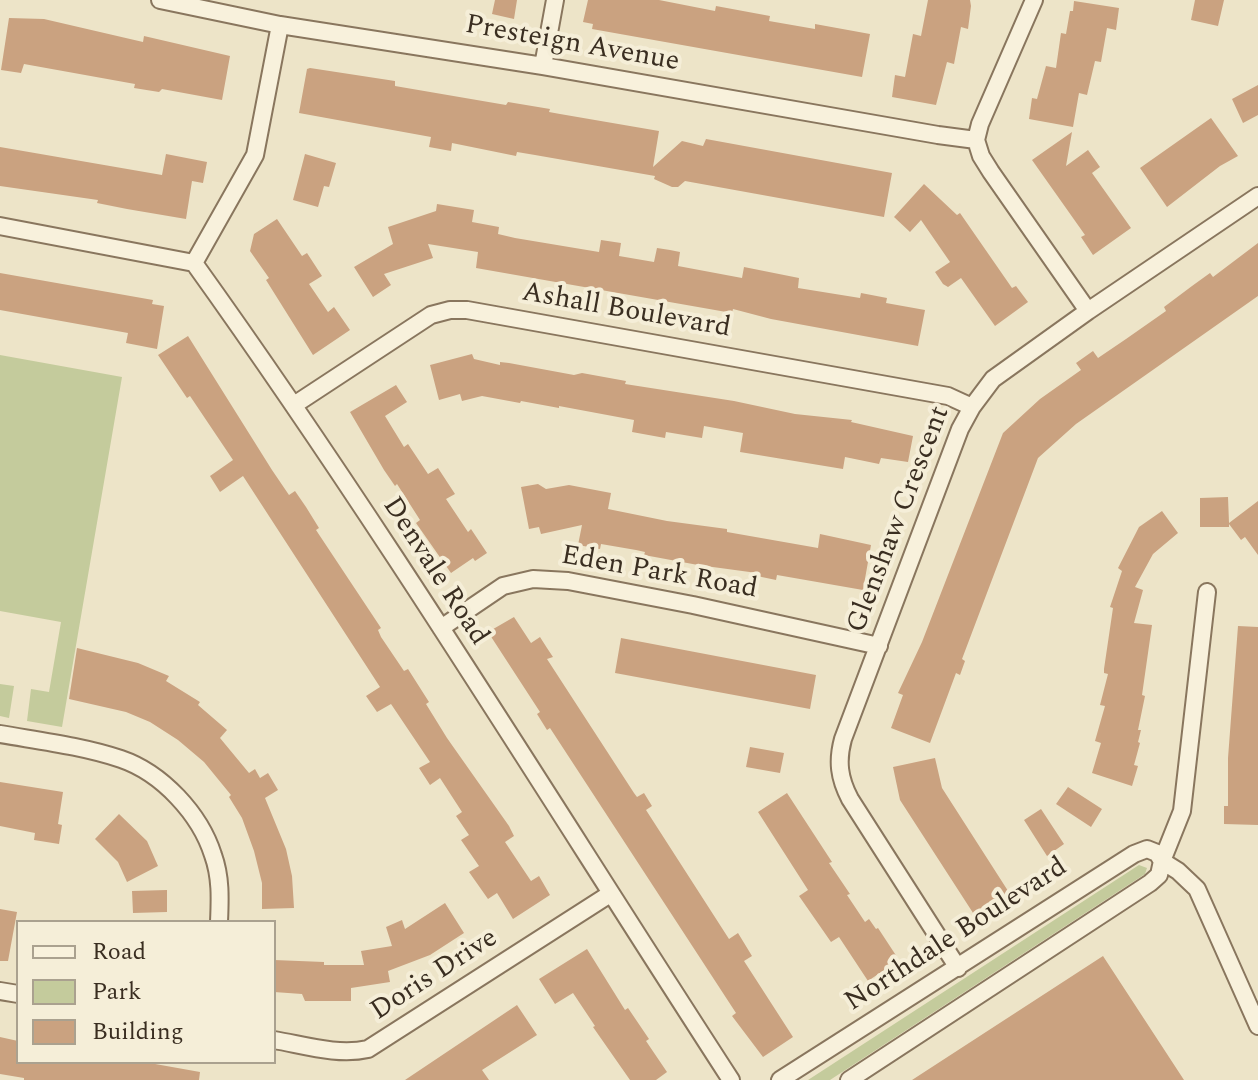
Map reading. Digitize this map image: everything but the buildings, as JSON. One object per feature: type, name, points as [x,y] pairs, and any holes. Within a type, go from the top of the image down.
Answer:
[{"type":"street","name":"Presteign Avenue","points":[[160,0],[280,25],[543,66],[976,140]]},
{"type":"street","points":[[543,66],[555,0]]},
{"type":"street","points":[[1034,0],[985,111],[976,140],[991,172],[1088,311]]},
{"type":"street","points":[[0,226],[194,263],[255,155],[280,25]]},
{"type":"street","name":"Glenshaw Crescent","points":[[958,968],[850,799],[840,772],[843,739],[960,429],[993,379],[1258,196]]},
{"type":"street","name":"Denvale Road","points":[[194,263],[294,405],[441,628],[731,1080]]},
{"type":"street","name":"Ashall Boulevard","points":[[294,405],[431,315],[467,310],[948,396],[972,407]]},
{"type":"street","name":"Eden Park Road","points":[[441,628],[503,586],[533,579],[568,581],[693,605],[879,646]]},
{"type":"street","points":[[849,1080],[1159,875],[1182,811],[1207,592]]},
{"type":"street","points":[[0,734],[122,760],[146,770],[166,785],[194,818],[213,853],[220,889],[219,920]]},
{"type":"street","name":"Northdale Boulevard","points":[[780,1080],[1134,854],[1147,849],[1157,853],[1162,861]]},
{"type":"street","points":[[1162,861],[1197,889],[1258,1026]]},
{"type":"street","name":"Doris Drive","points":[[276,1040],[342,1051],[368,1049],[610,894]]},
{"type":"green space","points":[[0,355],[122,377],[62,727],[27,721],[31,689],[49,692],[61,622],[0,611]]},
{"type":"green space","points":[[0,684],[14,686],[9,718],[0,716]]},
{"type":"green space","points":[[1139,865],[1147,868],[1145,874],[830,1080],[808,1080]]}]
